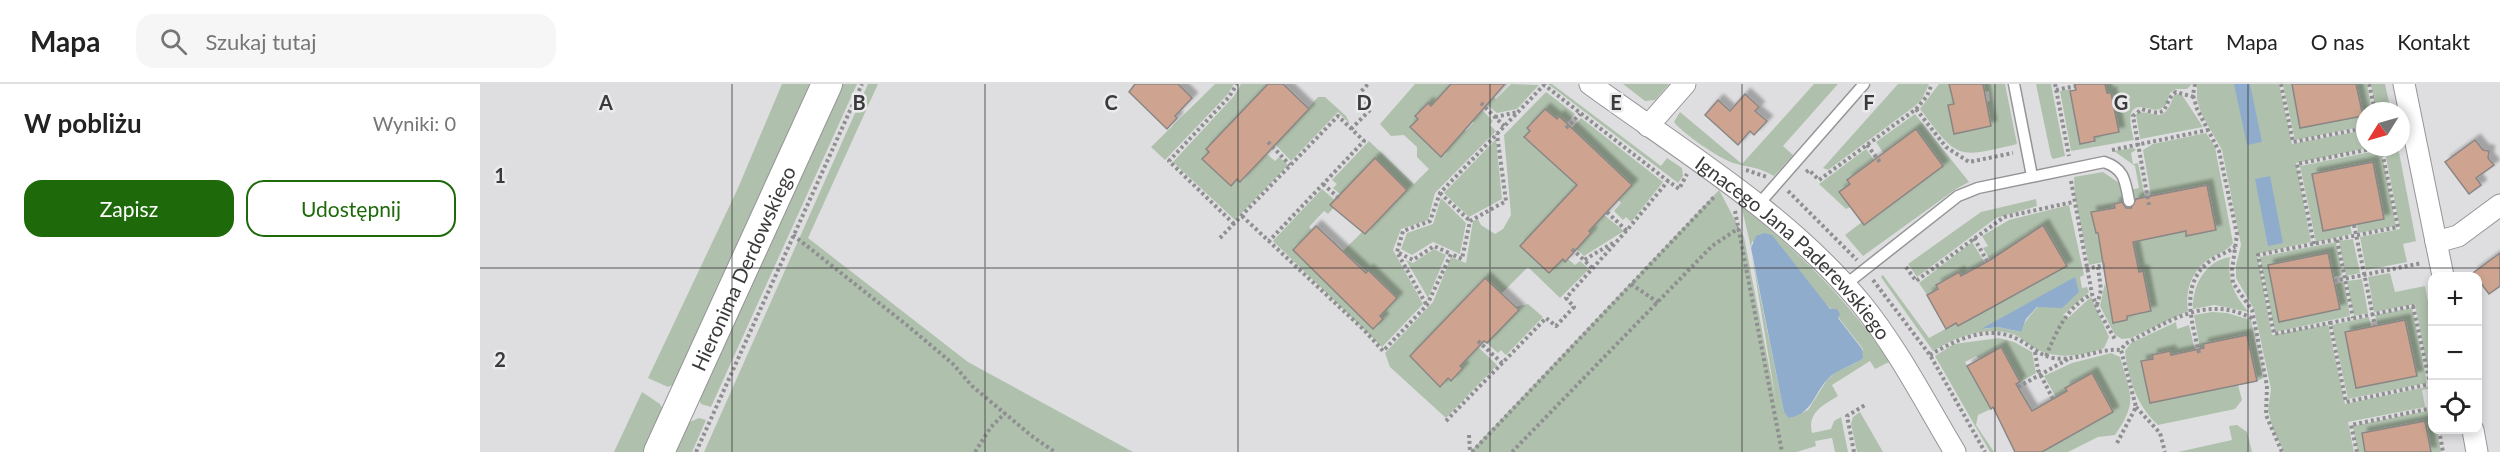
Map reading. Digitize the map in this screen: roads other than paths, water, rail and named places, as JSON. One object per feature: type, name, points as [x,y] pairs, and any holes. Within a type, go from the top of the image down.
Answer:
[{"type":"main road","name":"Hieronima Derdowskiego","points":[[659,452],[827,84]]},
{"type":"street","name":"Ignacego Jana Paderewskiego","points":[[1590,84],[1683,151],[1725,185],[1758,206],[1845,285],[1880,330],[1955,452]]},
{"type":"street","points":[[1648,126],[1685,84]]},
{"type":"street","points":[[2404,84],[2442,272]]},
{"type":"street","points":[[2436,242],[2458,236],[2500,205]]},
{"type":"street","points":[[2474,434],[2477,452]]},
{"type":"lane","points":[[1758,206],[1864,84]]},
{"type":"lane","points":[[2014,84],[2032,176]]},
{"type":"lane","points":[[1845,285],[1958,196],[1978,188],[2104,162],[2115,165],[2124,173],[2129,201]]},
{"type":"water","points":[[2234,84],[2250,84],[2262,142],[2247,145]]},
{"type":"water","points":[[2270,176],[2283,243],[2268,246],[2255,179]]},
{"type":"water","points":[[1764,233],[1772,235],[1830,309],[1837,309],[1840,314],[1838,318],[1862,349],[1863,358],[1831,376],[1808,408],[1797,416],[1789,418],[1784,412],[1751,248],[1756,236]]},
{"type":"water","points":[[2075,277],[2079,292],[2062,308],[2037,307],[2026,319],[2021,332],[1998,327],[1981,329]]}]
